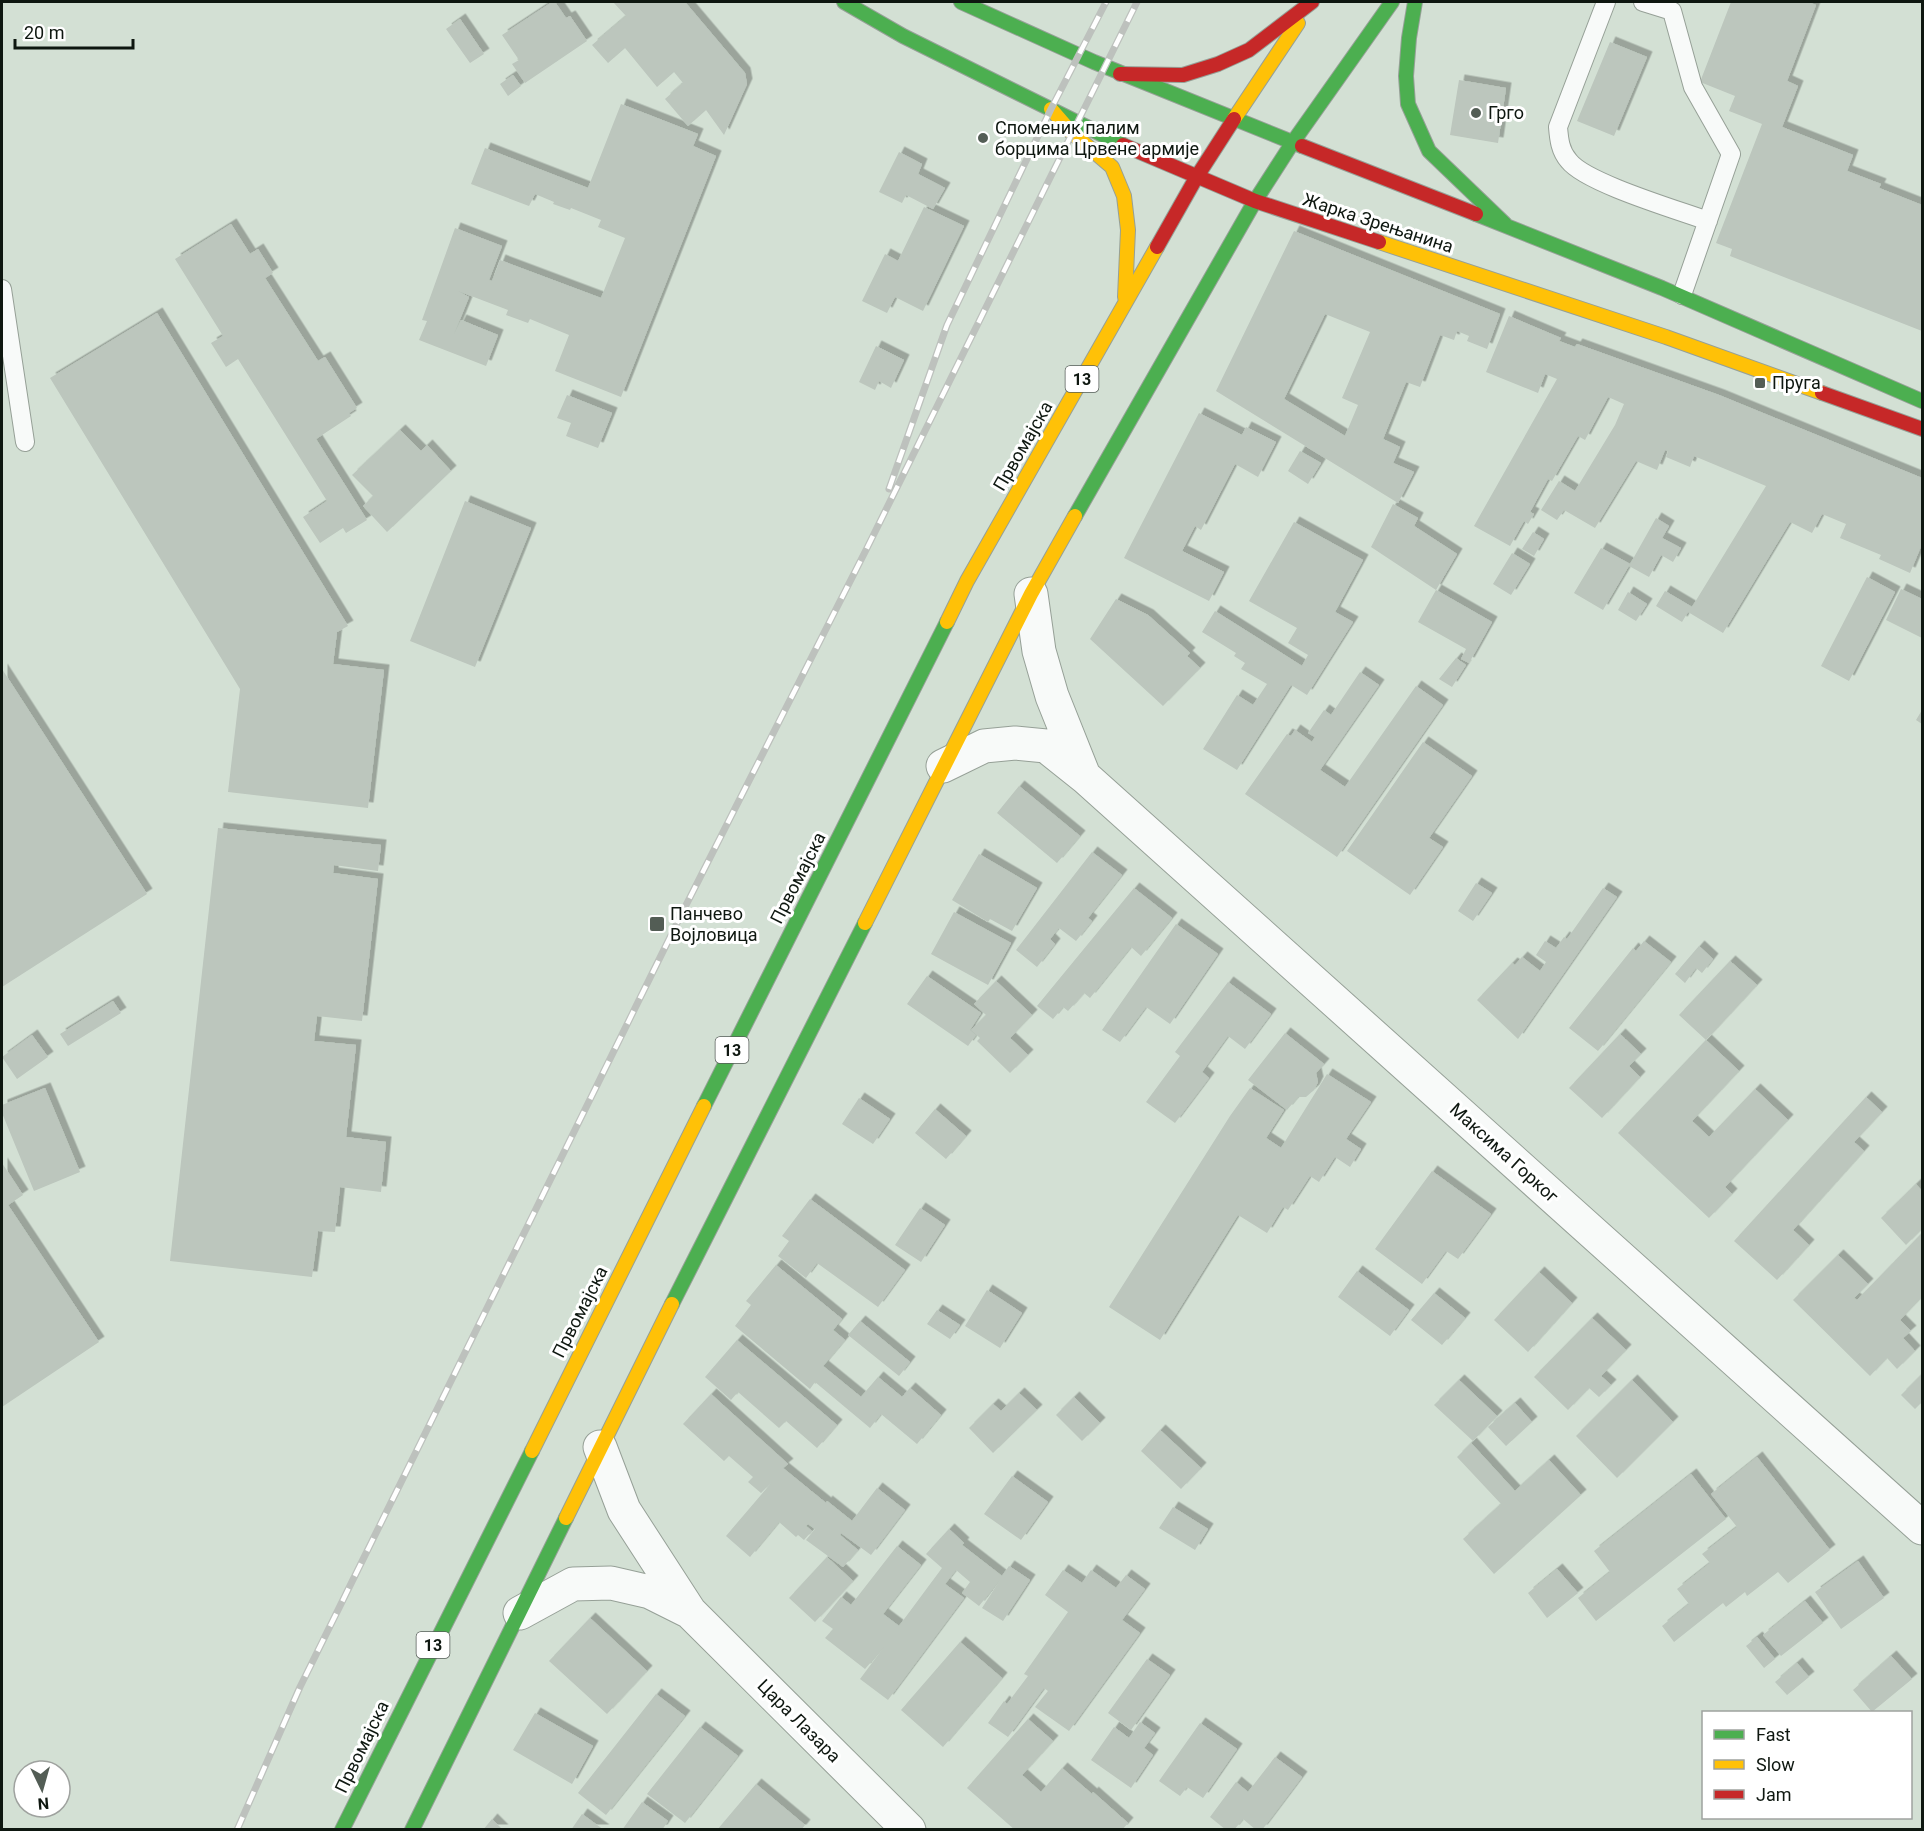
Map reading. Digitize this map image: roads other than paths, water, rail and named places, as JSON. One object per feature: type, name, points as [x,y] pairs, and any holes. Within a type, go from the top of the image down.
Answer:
[{"type":"main road","name":"Жарка Зрењанина","points":[[844,2],[903,36],[1145,156],[1255,201],[1666,337],[1923,429]]},
{"type":"main road","points":[[961,2],[1120,74],[1682,295],[1923,401]]},
{"type":"main road","points":[[1120,74],[1183,75],[1218,64],[1249,50],[1312,2]]},
{"type":"main road","name":"13","points":[[1234,119],[1312,2]]},
{"type":"main road","points":[[412,1830],[600,1447],[1031,594],[1255,201],[1293,142],[1392,2]]},
{"type":"main road","points":[[1415,2],[1406,76],[1408,104],[1430,151],[1505,224]]},
{"type":"main road","points":[[1051,109],[1071,132],[1112,166],[1125,196],[1128,230],[1124,305]]},
{"type":"main road","name":"Првомајска","points":[[342,1830],[967,581],[1197,178],[1234,119]]},
{"type":"street","points":[[1031,594],[1039,651],[1052,696],[1085,777]]},
{"type":"street","name":"Максима Горког","points":[[943,766],[984,746],[1015,742],[1046,746],[1085,777],[1923,1528]]},
{"type":"street","points":[[600,1447],[624,1510],[690,1612]]},
{"type":"street","points":[[520,1613],[573,1584],[611,1583],[650,1592],[690,1612]]},
{"type":"street","name":"Цара Лазара","points":[[690,1612],[909,1830]]},
{"type":"lane","points":[[1606,2],[1558,127],[1560,145],[1569,162],[1600,181],[1708,220]]},
{"type":"lane","points":[[1643,2],[1672,11],[1694,87],[1731,154],[1682,295]]},
{"type":"lane","points":[[2,290],[26,441]]},
{"type":"railway","points":[[889,489],[947,325],[1051,109],[1106,2]]},
{"type":"railway","points":[[237,1830],[300,1687],[681,915],[867,548],[1137,2]]},
{"type":"place","name":"Грго","points":[[1476,113]]},
{"type":"place","name":"Споменик палим борцима Црвене армије","points":[[983,138]]},
{"type":"place","name":"Пруга","points":[[1760,383]]},
{"type":"place","name":"Панчево Војловица","points":[[657,924]]}]
